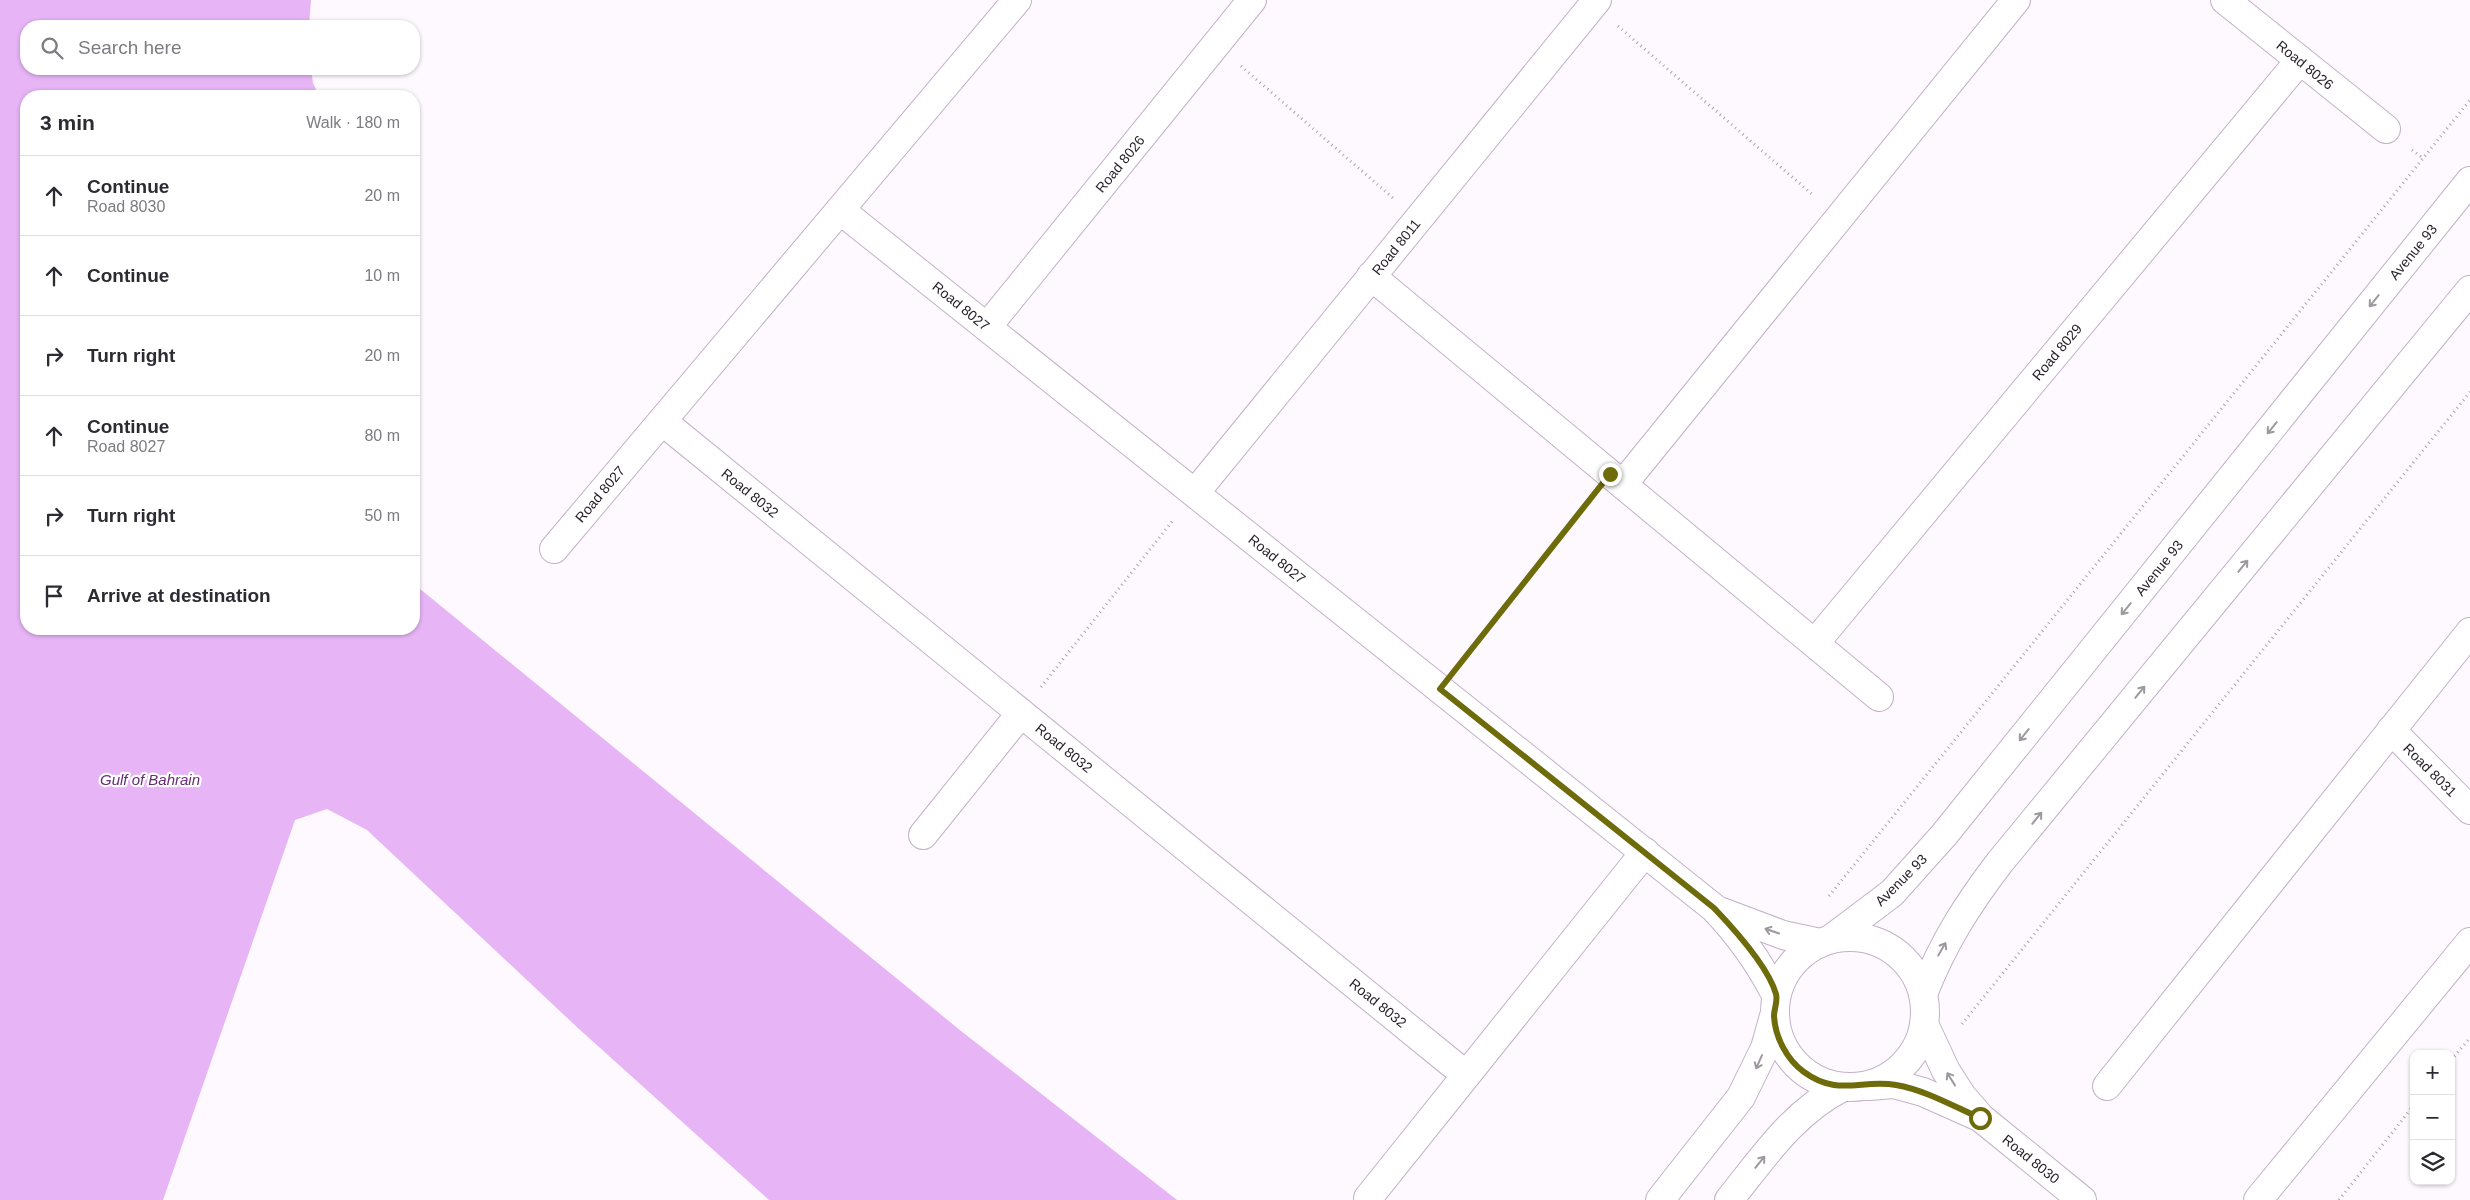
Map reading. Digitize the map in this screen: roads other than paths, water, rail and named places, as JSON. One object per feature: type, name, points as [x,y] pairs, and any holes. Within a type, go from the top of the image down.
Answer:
[{"type":"street","name":"Road 8027","points":[[554,548],[1017,0]]},
{"type":"street","name":"Road 8026","points":[[987,327],[1252,0]]},
{"type":"street","points":[[1616,479],[1839,217],[2016,0]]},
{"type":"street","name":"Road 8026","points":[[2225,0],[2386,129]]},
{"type":"street","name":"Road 8011","points":[[1195,493],[1595,2]]},
{"type":"street","name":"Road 8029","points":[[1814,643],[2300,60]]},
{"type":"street","name":"Avenue 93","points":[[1826,941],[1892,893],[1930,852],[2470,181]]},
{"type":"street","name":"Road 8027","points":[[840,210],[1714,908],[1738,934],[1760,963],[1775,1005]]},
{"type":"street","points":[[1371,276],[1879,696]]},
{"type":"street","points":[[1923,994],[1942,948],[1974,897],[2000,862],[2470,290]]},
{"type":"street","name":"Road 8032","points":[[662,421],[1466,1075]]},
{"type":"street","points":[[2107,1086],[2470,632]]},
{"type":"street","points":[[923,835],[1021,713]]},
{"type":"street","name":"Road 8031","points":[[2391,730],[2470,810]]},
{"type":"street","points":[[1368,1198],[1645,852]]},
{"type":"street","name":"Road 8027","points":[[1714,908],[1783,935],[1826,941]]},
{"type":"street","points":[[1660,1200],[1741,1097],[1765,1048],[1782,978],[1792,964],[1804,952],[1826,941],[1851,936],[1871,940],[1889,947],[1904,960],[1916,975],[1923,994],[1924,1024],[1917,1047],[1902,1066],[1882,1080],[1851,1087],[1810,1107],[1791,1124],[1729,1200]]},
{"type":"street","points":[[2258,1200],[2470,942]]},
{"type":"street","points":[[1775,1005],[1778,1037],[1789,1056],[1804,1072],[1822,1082],[1851,1087]]},
{"type":"street","name":"Road 8030","points":[[1924,1024],[1938,1054],[1962,1096],[1980,1118],[2082,1200]]},
{"type":"street","name":"Road 8030","points":[[1851,1087],[1894,1084],[1923,1092],[1980,1118]]},
{"type":"water","name":"Gulf of Bahrain","points":[[0,0],[311,0],[309,20],[20,20],[20,75],[312,75],[316,90],[20,90],[20,635],[420,635],[420,589],[961,1031],[1177,1200],[769,1200],[579,1029],[367,830],[327,809],[295,820],[163,1200],[0,1200]]}]
